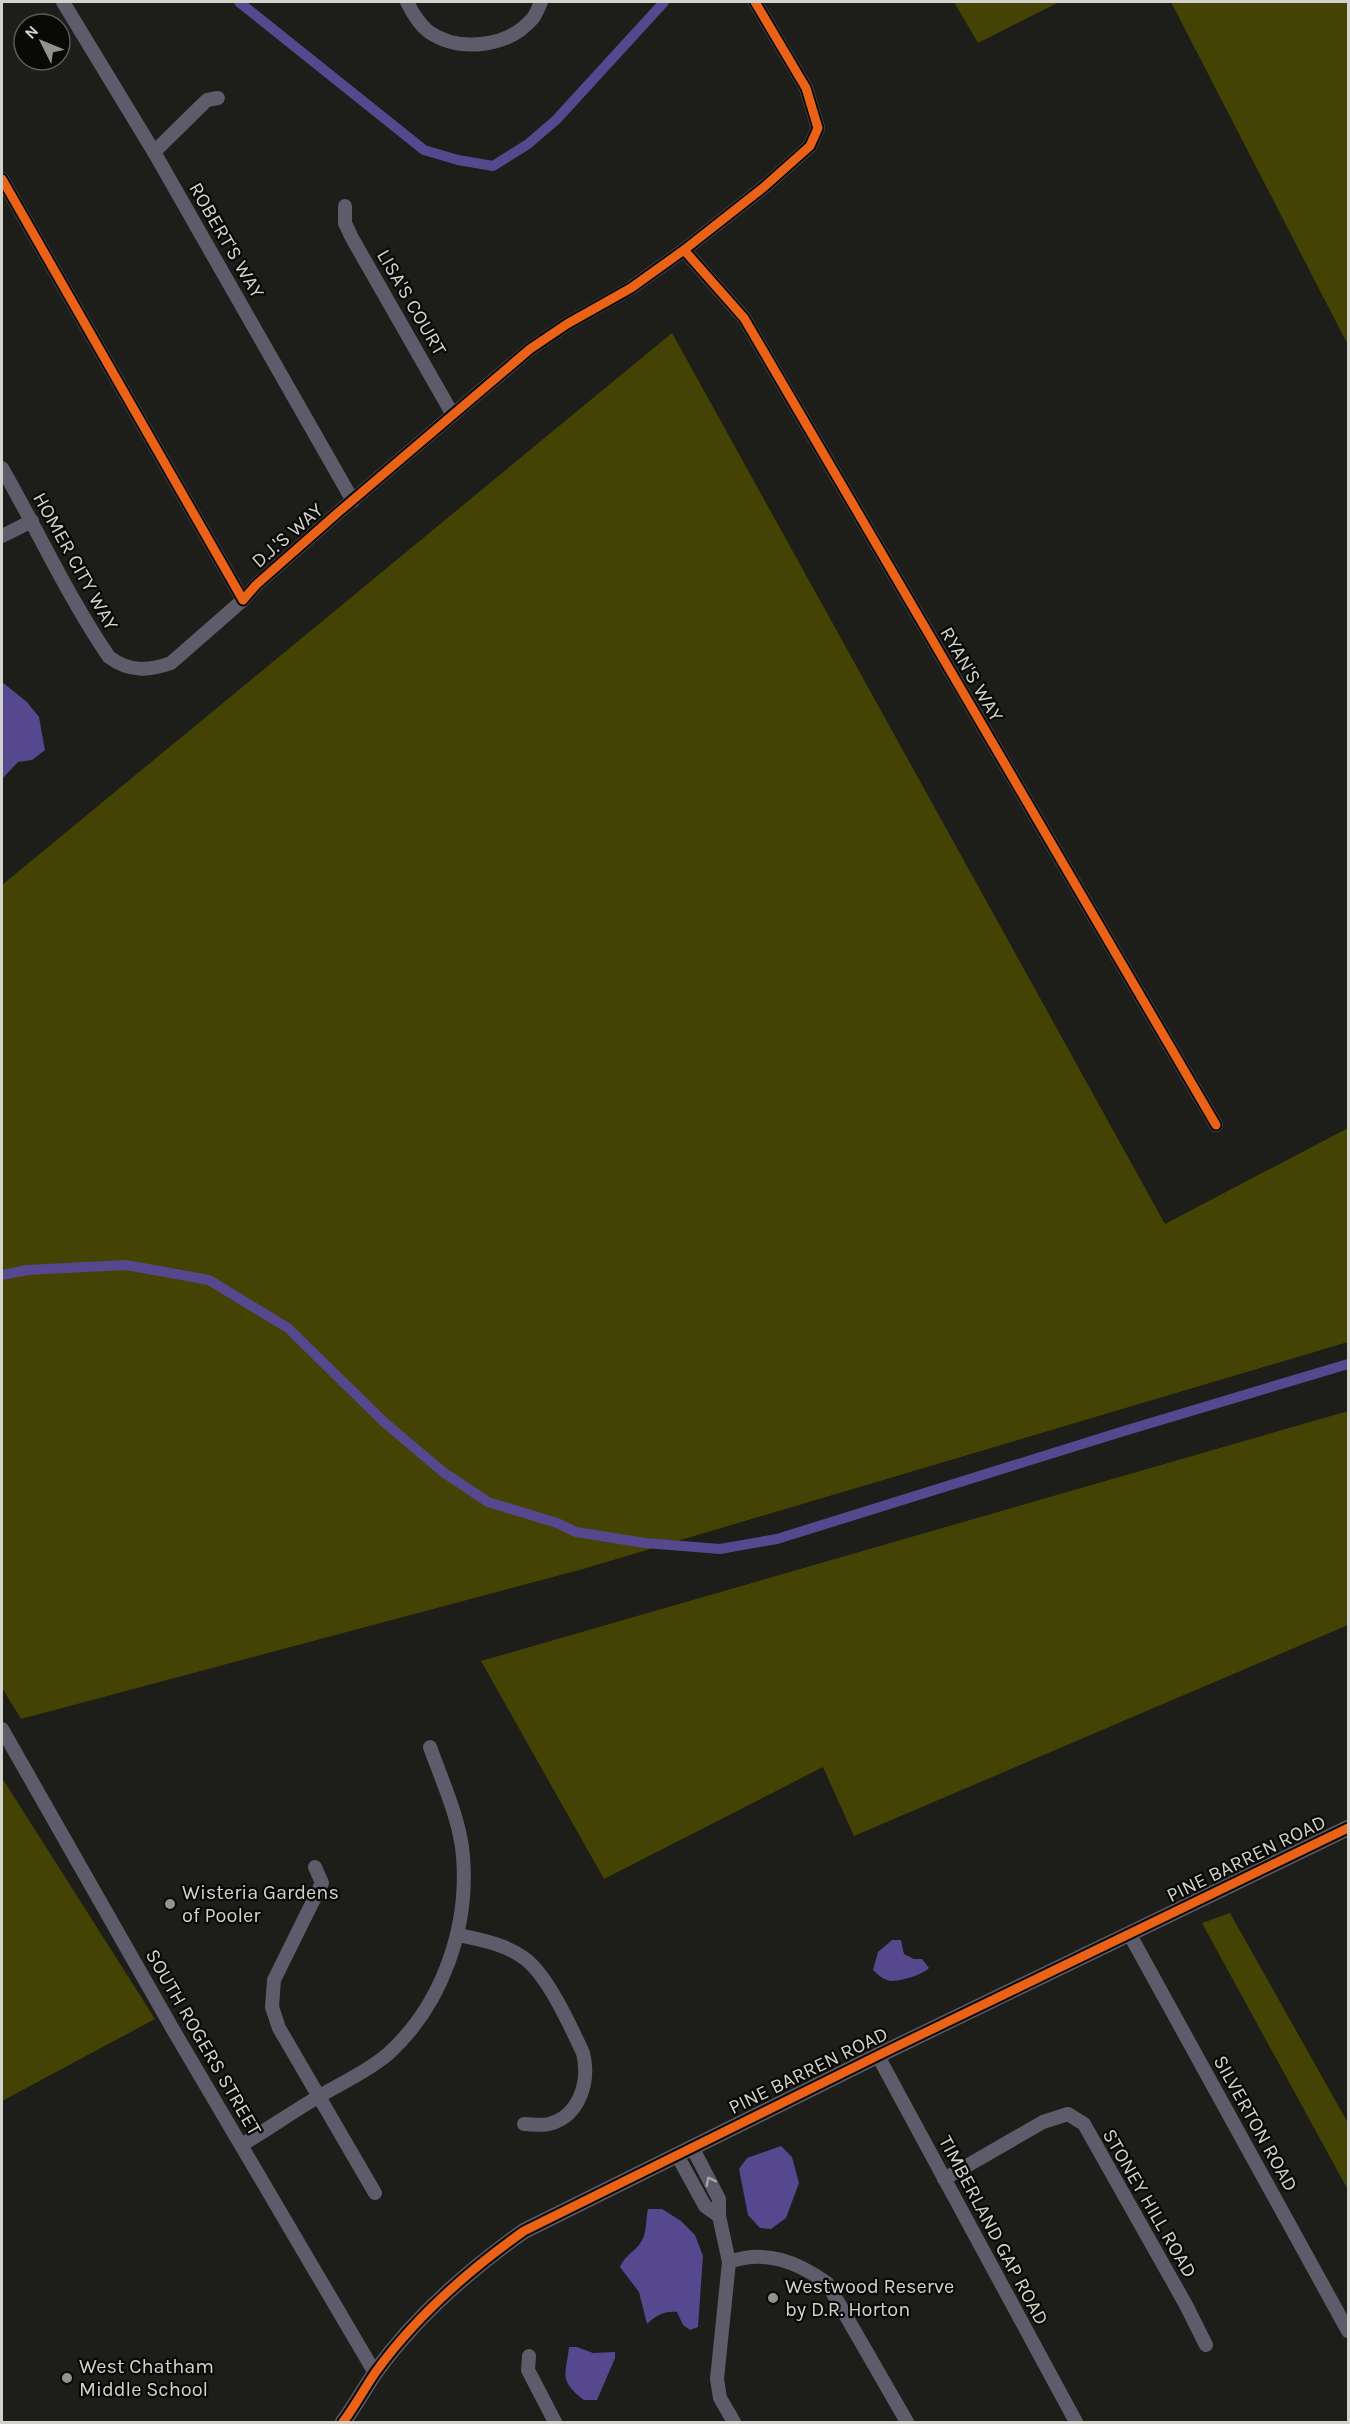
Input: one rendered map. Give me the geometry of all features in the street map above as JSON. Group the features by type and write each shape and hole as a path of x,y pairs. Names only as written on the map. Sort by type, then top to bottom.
{"main road":[{"name":"PINE BARREN ROAD","path":"343,2422 375,2373 427,2313 483,2260 524,2231 1348,1828"}],"street":[{"name":"ROBERT'S WAY","path":"63,2 154,152 353,501"},
{"path":"407,2 413,14 429,32 460,44 484,44 513,35 534,18 541,2"},
{"name":"D.J.'S WAY","path":"2,179 243,600 256,585 530,349 567,324 632,288 764,187 810,146 818,128 806,88 755,2"},
{"path":"154,152 207,100 218,98"},
{"name":"LISA'S COURT","path":"345,206 345,223 352,238 453,415"},
{"name":"RYAN'S WAY","path":"684,250 744,318 1216,1125"},
{"name":"HOMER CITY WAY","path":"2,468 32,521 61,580 98,640 109,657 125,667 149,669 171,663 243,600"},
{"path":"2,536 32,521"},
{"name":"SOUTH ROGERS STREET","path":"2,1729 375,2373"},
{"path":"241,2145 370,2067 404,2038 434,1994 449,1963 458,1935 464,1885 463,1854 453,1812 430,1747"},
{"path":"315,1867 322,1882 274,1980 272,2007 279,2028 375,2193"},
{"path":"458,1935 492,1942 510,1949 525,1958 539,1971 584,2053 587,2066 583,2092 569,2112 548,2125 524,2124"},
{"name":"SILVERTON ROAD","path":"1130,1935 1348,2331"},
{"name":"TIMBERLAND GAP ROAD","path":"878,2056 1076,2422"},
{"name":"STONEY HILL ROAD","path":"944,2179 1043,2122 1068,2114 1084,2124 1188,2308 1206,2345"},
{"path":"692,2147 719,2199 719,2217 729,2262 717,2379 720,2398 734,2422"},
{"path":"677,2155 705,2206 719,2217"},
{"path":"729,2262 745,2256 779,2258 807,2269 827,2283 907,2422"},
{"path":"529,2356 528,2370 555,2422"}],"shaded area":[{"path":"954,2 1059,2 978,43"},
{"path":"1171,2 1348,2 1348,345"},
{"path":"672,333 1165,1224 1348,1128 1348,1342 583,1569 21,1719 2,1688 2,885"},
{"path":"2,682 27,702 39,717 45,750 32,760 18,762 2,779"},
{"path":"1348,1411 1348,1625 854,1836 823,1767 604,1879 481,1661"},
{"path":"4,1781 155,2019 2,2101 2,1782"},
{"path":"1230,1913 1348,2123 1348,2190 1202,1923"},
{"path":"892,1940 901,1940 904,1954 914,1959 922,1959 929,1968 917,1975 895,1981 879,1975 873,1970 878,1952"},
{"path":"781,2146 792,2157 799,2183 786,2218 771,2229 760,2228 748,2215 739,2169 747,2158"},
{"path":"648,2209 662,2209 681,2221 695,2235 703,2256 698,2327 690,2330 683,2325 677,2312 661,2314 647,2324 639,2292 620,2267 642,2241"},
{"path":"569,2347 577,2347 593,2353 615,2352 615,2358 597,2400 584,2400 567,2382"}],"waterway":[{"path":"239,2 424,150 458,160 493,166 528,144 556,120 664,2"},
{"path":"2,1275 27,1270 126,1265 209,1280 288,1328 384,1422 443,1472 488,1502 557,1523 576,1532 645,1543 720,1549 777,1539 1348,1364"}],"cycle path":[{"path":"2,179 243,600 256,585 341,510 530,349 567,324 631,288 684,250 764,187 810,146 818,128 806,88 755,2"},
{"path":"684,250 744,318 1216,1125"},
{"path":"343,2422 375,2373 425,2314 463,2278 524,2231 883,2053 1348,1828"}],"place":[{"name":"Wisteria Gardens of Pooler","path":"170,1904"},
{"name":"Westwood Reserve by D.R. Horton","path":"773,2298"},
{"name":"West Chatham Middle School","path":"67,2378"}]}
